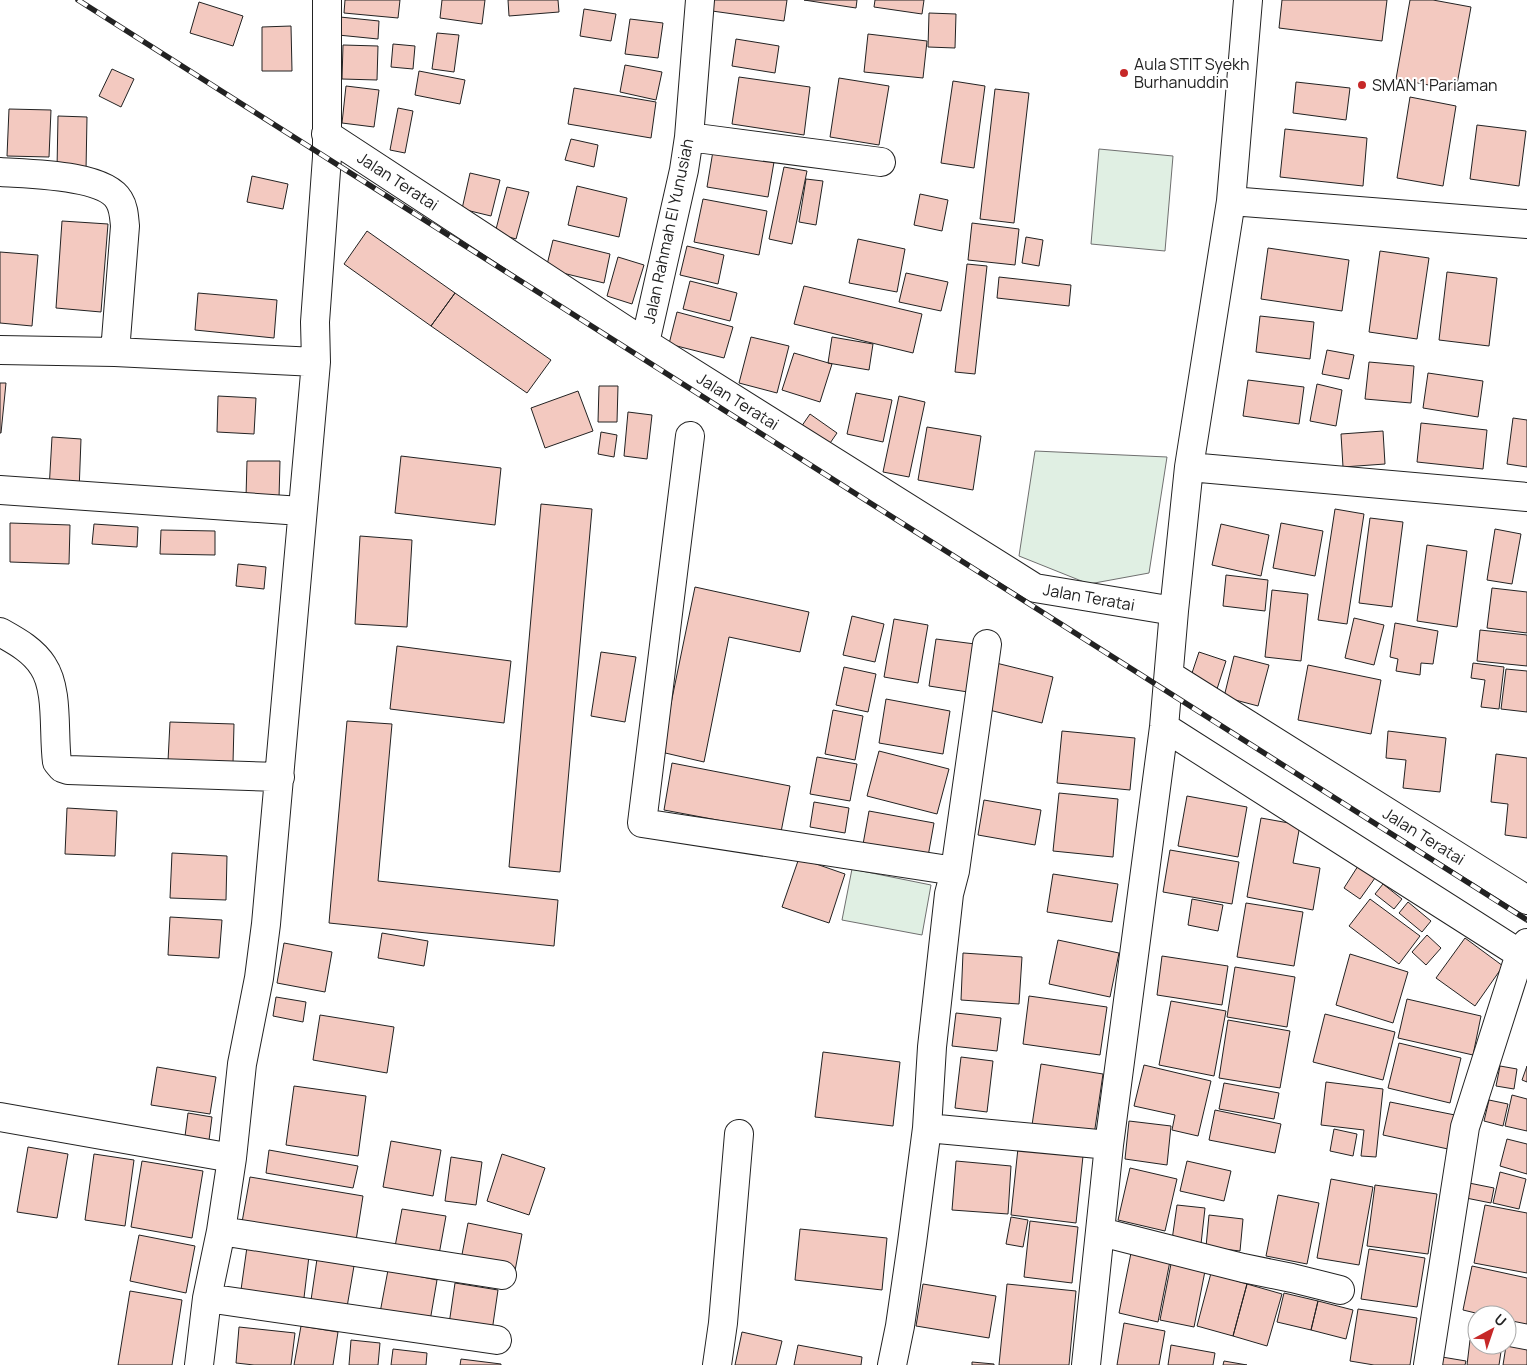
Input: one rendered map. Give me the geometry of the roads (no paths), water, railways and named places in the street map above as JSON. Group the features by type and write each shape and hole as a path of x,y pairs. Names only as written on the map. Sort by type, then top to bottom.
{"street":[{"path":"199,1365 207,1298 221,1231 232,1158 242,1064 259,978 280,777 301,511 316,362 316,322 327,157 327,0"},
{"name":"Jalan Rahmah El Yunusiah","path":"645,343 684,170 689,137 700,0"},
{"path":"1086,1365 1109,1145 1164,727 1174,611 1190,467 1231,201 1248,0"},
{"name":"Jalan Teratai","path":"326,134 645,343 1035,588 1174,611"},
{"path":"689,137 881,162"},
{"path":"0,172 78,179 98,184 118,198 123,209 125,226 115,352"},
{"path":"1231,201 1527,224"},
{"path":"0,350 115,352 316,362"},
{"path":"690,436 642,823 955,871"},
{"path":"1190,467 1527,497"},
{"path":"0,490 301,511"},
{"path":"0,632 30,652 42,665 50,679 57,762 62,768 68,770 280,777"},
{"path":"892,1365 912,1243 927,1128 932,1047 949,894 955,871 987,644"},
{"name":"Jalan Teratai","path":"1168,675 1527,900"},
{"path":"1164,727 1525,951 1464,1127 1428,1365"},
{"path":"0,1117 232,1158"},
{"path":"927,1128 1109,1145"},
{"path":"718,1365 739,1134"},
{"path":"221,1231 502,1275"},
{"path":"1101,1232 1340,1290"},
{"path":"207,1298 496,1340"}],"railway":[{"path":"78,0 1527,920"}],"place":[{"name":"Aula STIT Syekh Burhanuddin","path":"1124,73"},
{"name":"SMAN 1 Pariaman","path":"1362,85"}]}
